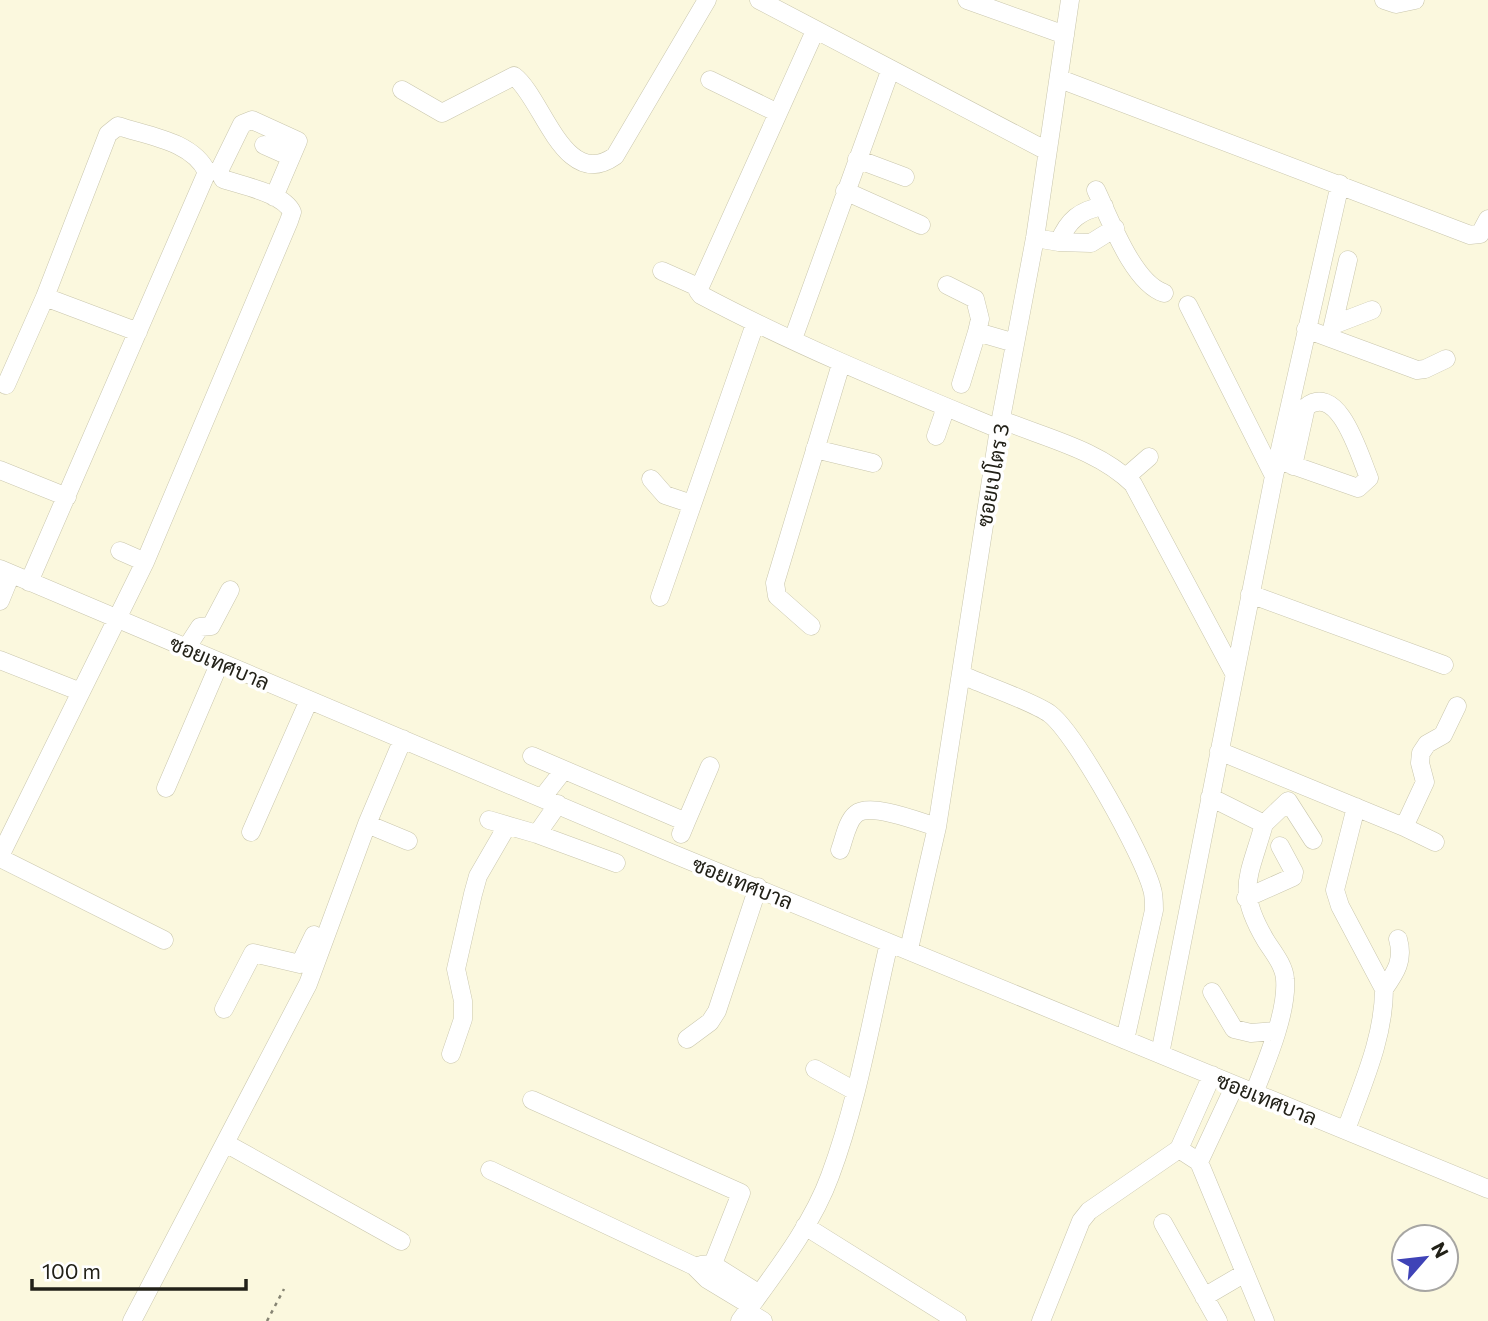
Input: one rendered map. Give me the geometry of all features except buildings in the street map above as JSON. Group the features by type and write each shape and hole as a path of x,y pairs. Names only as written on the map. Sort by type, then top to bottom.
{"street":[{"path":"402,90 442,113 514,76 564,149 577,160 603,163 615,156 707,0"},
{"path":"759,0 1047,151"},
{"path":"967,0 1065,35"},
{"name":"ซอยเปโตร 3","path":"909,949 937,827 1000,424 1035,238 1060,79 1069,0"},
{"path":"1384,0 1396,4 1416,0"},
{"path":"815,31 698,287 701,295 755,324 793,339 841,364 946,407 1095,457 1126,477 1133,484 1234,673"},
{"path":"793,339 890,71"},
{"path":"1060,79 1470,235 1480,234 1488,219"},
{"path":"710,80 776,112"},
{"path":"164,940 0,857 145,562 289,221 292,212 290,207 274,197 223,179 219,171 242,124 252,120 295,139 298,145 274,197"},
{"path":"6,385 45,297 111,128 118,126 189,149 201,159 207,172 29,582"},
{"path":"264,145 291,157"},
{"path":"857,159 905,177"},
{"path":"1160,1054 1250,594 1281,467 1306,329 1340,184"},
{"path":"845,191 921,225"},
{"path":"1059,242 1064,230 1079,213 1100,198 1140,275 1152,289 1164,293"},
{"path":"1035,238 1091,243 1115,228"},
{"path":"1332,331 1348,260"},
{"path":"662,271 698,287"},
{"path":"947,285 975,299 980,319 961,384"},
{"path":"45,297 138,332"},
{"path":"1188,305 1281,467 1358,488 1369,478 1340,411 1325,403 1314,402 1306,407 1281,467"},
{"path":"1332,331 1372,310"},
{"path":"660,597 755,324"},
{"path":"1306,329 1332,331 1417,369 1425,369 1446,359"},
{"path":"977,332 1015,343"},
{"path":"811,626 777,596 775,583 841,364"},
{"path":"936,436 946,407"},
{"path":"815,449 873,463"},
{"path":"1126,477 1149,457"},
{"path":"0,470 66,497"},
{"path":"651,479 665,495 692,504"},
{"path":"120,551 145,562"},
{"path":"0,601 5,572"},
{"name":"ซอยเทศบาล","path":"5,572 889,943 1488,1189"},
{"path":"187,647 200,627 211,626 230,590"},
{"path":"1250,594 1444,665"},
{"path":"0,660 81,692"},
{"path":"166,788 220,662"},
{"path":"962,676 1038,707 1059,722 1097,780 1144,869 1153,890 1154,910 1125,1040"},
{"path":"251,832 309,700"},
{"path":"1404,827 1425,782 1420,763 1421,753 1427,744 1443,735 1457,706"},
{"path":"132,1321 227,1144 308,984 399,736"},
{"path":"224,1009 253,953 297,965 302,962 399,736"},
{"path":"1219,751 1435,842"},
{"path":"532,756 683,828 710,766"},
{"path":"537,834 563,771"},
{"path":"1210,797 1264,824"},
{"path":"1254,1093 1276,1031 1285,977 1250,912 1246,898 1264,824 1288,801 1313,839"},
{"path":"1356,807 1335,890 1340,906 1384,989"},
{"path":"840,850 852,819 861,811 873,809 937,827"},
{"path":"489,820 537,834 616,863"},
{"path":"367,824 408,841"},
{"path":"451,1054 463,1019 463,1000 456,969 473,894 478,876 507,826"},
{"path":"1246,898 1293,877 1294,872 1280,846"},
{"path":"687,1039 710,1021 717,1011 758,887"},
{"path":"1346,1130 1379,1034 1384,989 1399,965 1401,951 1398,939"},
{"path":"749,1308 805,1226 830,1177 855,1091 889,943"},
{"path":"1212,992 1234,1029 1251,1033 1276,1031"},
{"path":"815,1069 855,1091"},
{"path":"1041,1321 1081,1221 1089,1211 1179,1149 1212,1075"},
{"path":"1199,1162 1236,1085"},
{"path":"532,1100 741,1193 709,1272"},
{"path":"227,1144 401,1241"},
{"path":"1179,1149 1199,1162 1265,1321"},
{"path":"490,1170 709,1272 764,1321"},
{"path":"1163,1223 1218,1321"},
{"path":"805,1226 957,1321"},
{"path":"1204,1297 1245,1273"}],"path":[{"path":"267,1321 284,1289"}]}
